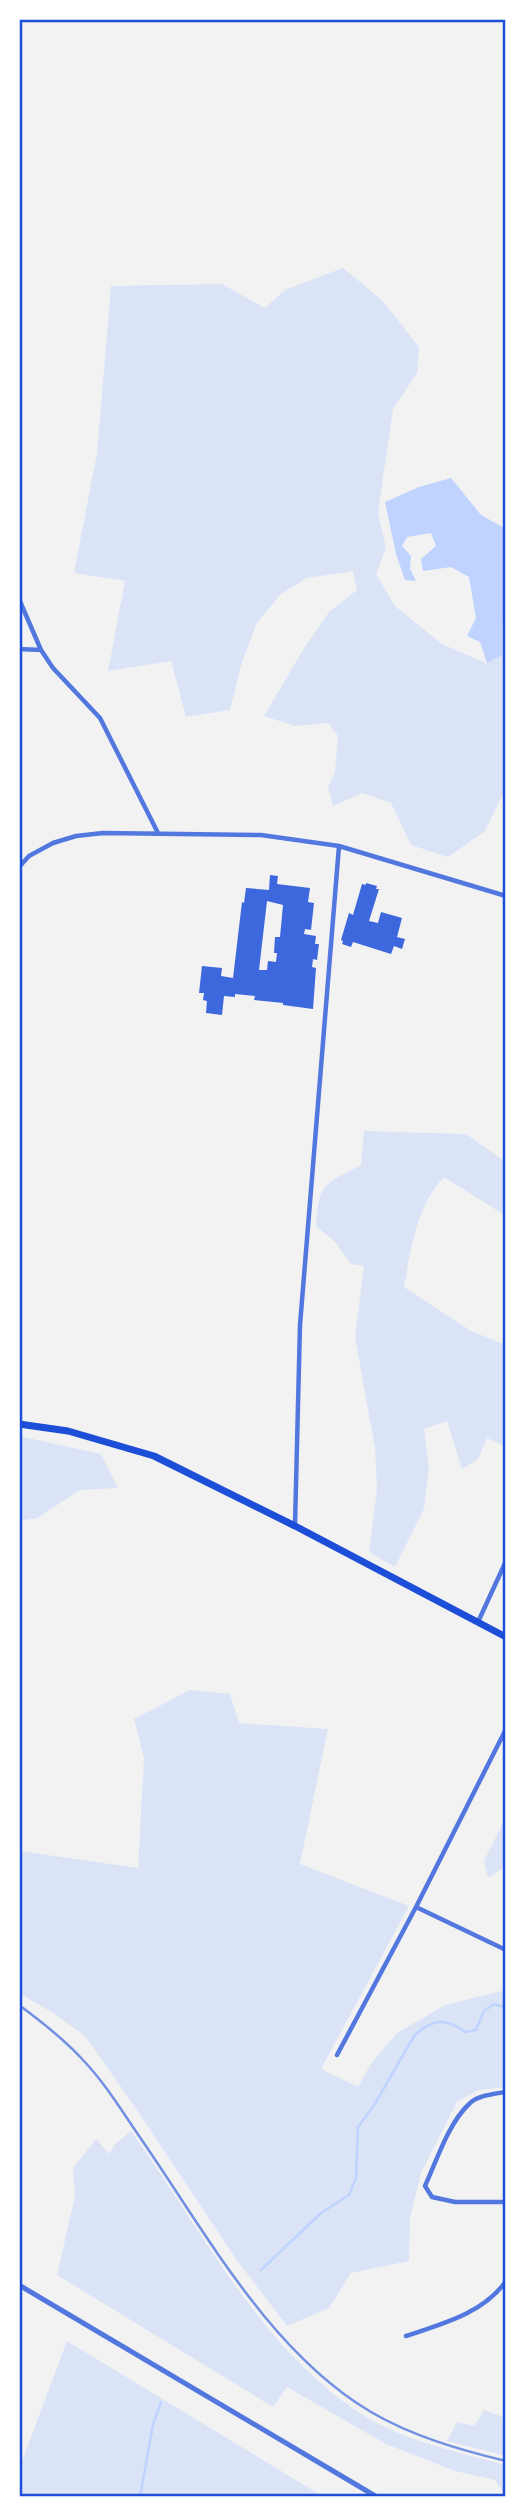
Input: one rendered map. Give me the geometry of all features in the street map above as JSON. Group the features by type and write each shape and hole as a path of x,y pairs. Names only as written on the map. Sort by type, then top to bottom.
{"main road":[{"path":"19,1424 68,1431 154,1457 295,1526 506,1637"}],"street":[{"path":"19,599 41,650 53,668 100,718 158,833"},
{"path":"19,649 41,650"},
{"path":"19,867 29,856 53,843 103,832 261,835 339,846 506,896"},
{"path":"295,1526 300,1325 339,846"},
{"path":"477,1622 506,1561"},
{"path":"337,2055 506,1729"},
{"path":"416,1907 506,1950"},
{"path":"506,2092 470,2102 452,2129 425,2186 432,2197 455,2202 506,2202"},
{"path":"406,2336 462,2316 492,2300 506,2281"},
{"path":"19,2285 377,2497"}],"shaded area":[{"path":"343,268 383,301 419,347 417,373 393,409 378,512 386,548 376,574 395,606 442,644 486,663 502,655 502,622 506,619 506,796 502,796 485,831 448,857 411,845 391,803 362,793 333,806 328,787 335,772 338,736 328,723 295,726 264,716 304,648 329,612 357,590 353,571 307,578 281,594 257,623 242,662 230,710 186,717 171,661 108,671 125,581 74,573 97,453 111,286 222,284 265,308 285,290"},
{"path":"364,1131 466,1134 506,1162 506,1216 444,1177 435,1188 416,1229 404,1287 471,1331 506,1345 506,1447 487,1438 478,1459 462,1469 447,1421 424,1429 429,1468 424,1509 395,1567 369,1552 377,1489 375,1448 355,1337 364,1266 351,1264 335,1242 316,1226 319,1201 326,1186 361,1165"},
{"path":"19,1436 101,1454 118,1488 80,1490 37,1518 19,1521"},
{"path":"190,1690 230,1694 239,1723 328,1729 300,1864 409,1906 321,2069 358,2087 372,2062 397,2033 445,2005 506,1990 506,2087 478,2090 457,2102 421,2173 410,2218 409,2261 351,2273 329,2308 287,2326 236,2259 85,2036 19,1993 19,1851 138,1868 144,1758 134,1719"},
{"path":"506,1821 506,1866 488,1878 484,1861"},
{"path":"131,2131 234,2283 291,2355 324,2386 361,2414 395,2432 431,2445 506,2465 506,2496 495,2480 455,2471 386,2444 287,2387 273,2407 57,2275 75,2196 73,2168 96,2139 109,2154 115,2144"},
{"path":"67,2341 324,2497 19,2497 19,2469"},
{"path":"484,2410 506,2418 506,2456 447,2441 457,2422 474,2426"}],"water":[{"path":"451,478 481,515 506,529 506,619 502,622 502,655 487,663 480,642 467,636 476,618 469,577 451,567 423,571 421,559 436,546 431,533 407,537 402,546 411,556 410,569 416,581 405,580 396,554 385,502 419,487"}],"building":[{"path":"270,875 278,876 277,884 310,888 308,902 314,903 311,930 305,929 304,934 316,936 315,944 319,944 317,960 313,959 312,967 316,968 313,1009 254,1000 255,996 235,994 235,997 224,996 222,1015 206,1013 207,1001 203,1000 204,993 199,993 202,966 222,968 221,976 233,978 246,888 269,890","holes":["267,901 283,905 280,937 275,937 276,962 268,961 267,970 259,970"]},
{"path":"362,884 379,889 369,921 378,923 381,912 402,918 397,937 405,939 402,949 394,946 391,954 353,942 351,947 342,944 349,913 353,915"}],"waterway":[{"path":"261,2270 321,2213 349,2195 356,2178 358,2127 373,2107 414,2036 427,2026 439,2022 452,2024 465,2032 476,2030 484,2011 494,2004 504,2007 506,2011"},
{"path":"140,2497 153,2425 161,2402"}],"railway":[{"path":"19,2005 68,2045 98,2077 241,2286 300,2356 334,2386 387,2421 437,2441 506,2461"}]}
